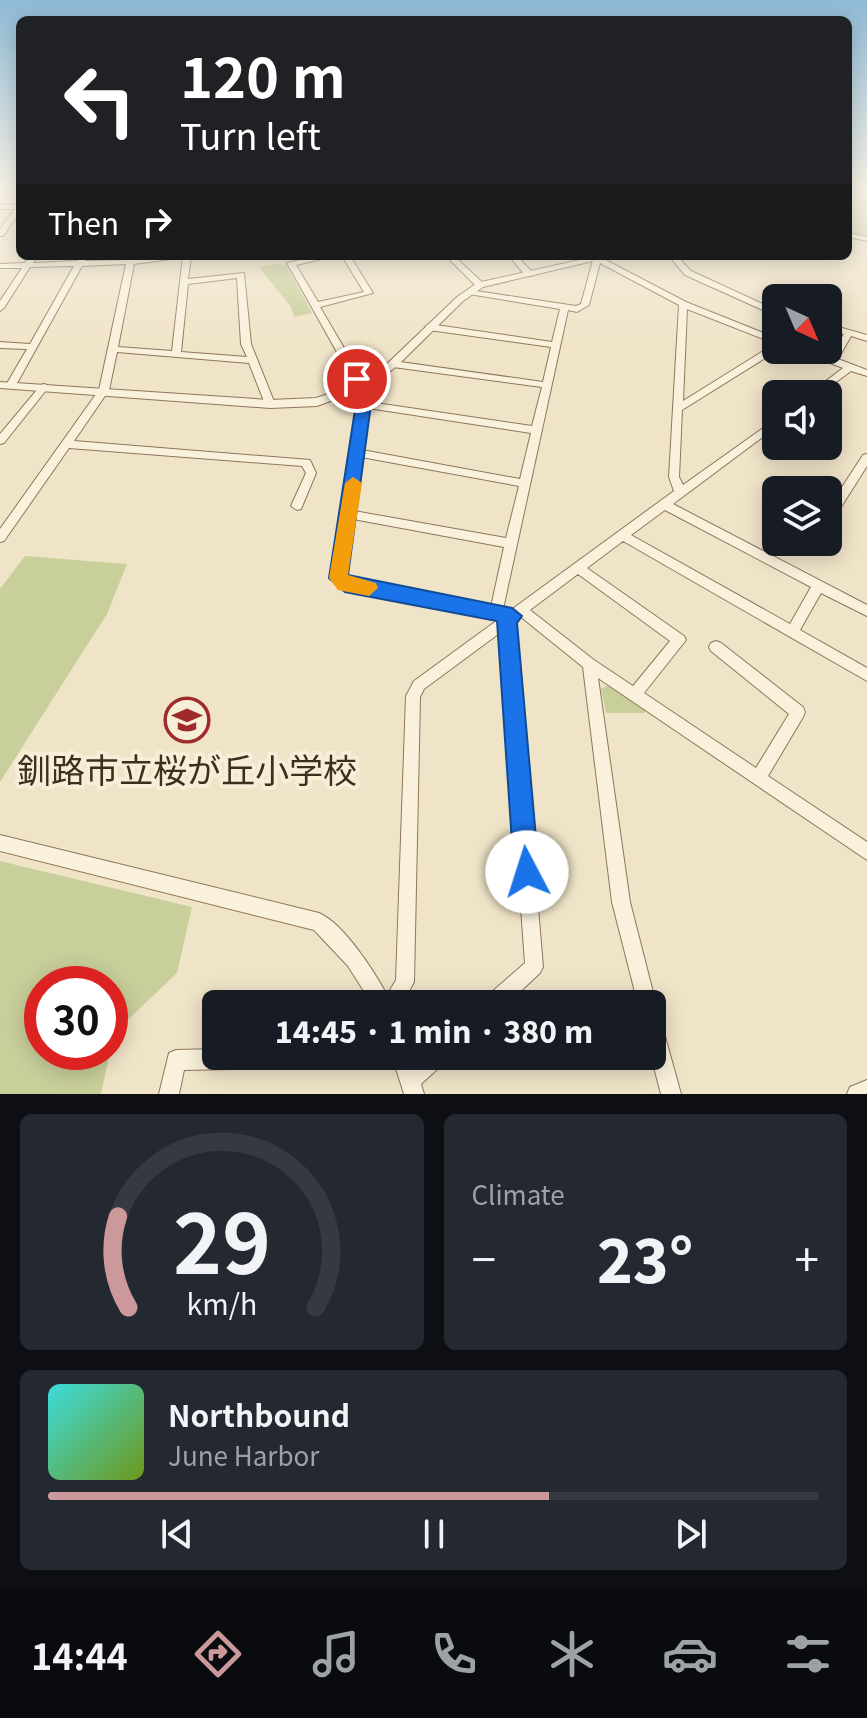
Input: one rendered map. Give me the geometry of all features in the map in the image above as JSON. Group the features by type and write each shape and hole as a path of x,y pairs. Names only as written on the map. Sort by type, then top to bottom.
{"street":[{"path":"0,308 30,260"},
{"path":"0,266 82,260"},
{"path":"6,385 32,347 82,260"},
{"path":"0,538 104,390 131,260"},
{"path":"176,353 187,260"},
{"path":"304,260 291,263 317,305 365,397 338,578 345,584 508,614 589,664 867,852"},
{"path":"317,305 369,293 348,260"},
{"path":"454,260 480,285"},
{"path":"517,260 529,274"},
{"path":"6,385 270,404 317,402 362,387 393,364 429,327 480,285 587,260"},
{"path":"469,292 564,309 585,305 599,260"},
{"path":"604,260 683,304 762,338"},
{"path":"677,260 688,273 762,307"},
{"path":"184,282 241,275 246,344 270,404"},
{"path":"680,491 674,477 683,304"},
{"path":"509,990 534,967 508,614 508,543 564,309"},
{"path":"429,327 553,345"},
{"path":"842,331 867,338"},
{"path":"842,345 849,333"},
{"path":"0,345 32,347"},
{"path":"113,349 251,360"},
{"path":"679,408 762,353"},
{"path":"393,364 545,385"},
{"path":"841,364 867,373"},
{"path":"833,380 850,367"},
{"path":"0,441 44,387"},
{"path":"364,404 534,430"},
{"path":"400,990 405,982 413,696 419,685 508,614 580,569 762,432"},
{"path":"67,444 306,463 311,473 297,506"},
{"path":"359,453 522,483"},
{"path":"842,496 867,458"},
{"path":"664,504 867,611"},
{"path":"0,514 16,516"},
{"path":"347,514 508,543"},
{"path":"622,535 867,675"},
{"path":"580,569 679,640 634,695"},
{"path":"792,633 819,585"},
{"path":"716,647 798,712 758,779"},
{"path":"589,664 621,902 643,990"},
{"path":"0,843 319,922 359,965 374,990"},
{"path":"169,1094 176,1060 202,1059"},
{"path":"412,1087 426,1070"},
{"path":"665,1070 671,1094"},
{"path":"857,1094 867,1090"}],"green space":[{"path":"286,265 312,313 294,317 291,307 259,267"},
{"path":"25,556 127,564 107,614 0,782 0,589"},
{"path":"610,684 645,707 645,713 606,713 601,689"},
{"path":"0,861 192,907 177,973 128,1020 128,966 24,966 24,1070 106,1070 101,1094 0,1094"}],"slow traffic":[{"path":"353,483 338,578 345,584 369,588"}],"place":[{"name":"釧路市立桜が丘小学校","path":"187,720"}],"route":[{"path":"357,379 365,385 358,389 365,397 338,578 345,584 512,616 507,620 527,872"}]}
